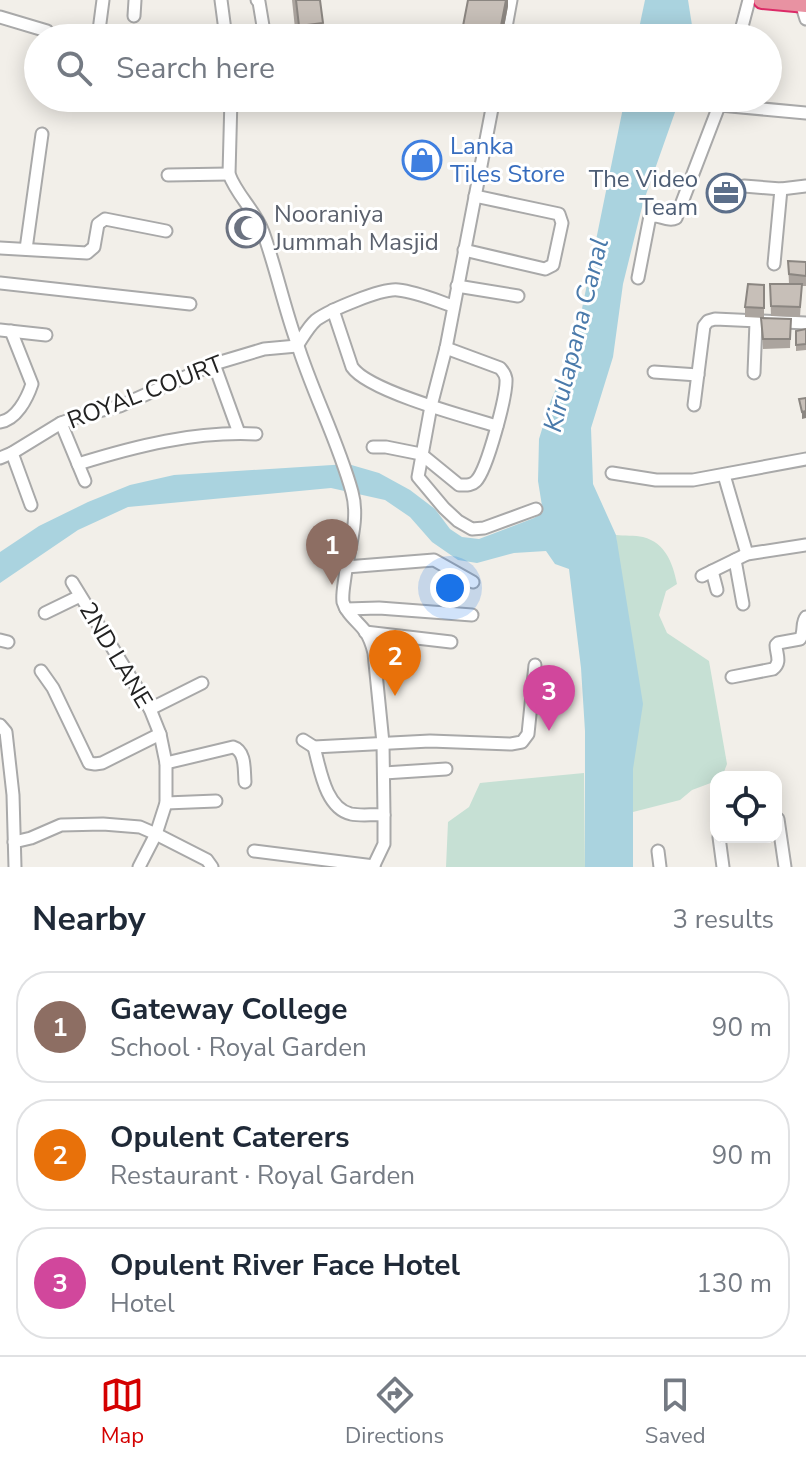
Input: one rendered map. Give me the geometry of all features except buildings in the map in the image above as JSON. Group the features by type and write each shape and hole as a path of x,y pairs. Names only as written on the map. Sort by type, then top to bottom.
{"highway":[{"path":"762,0 804,9"}],"street":[{"path":"100,24 103,0"},
{"path":"134,16 135,0"},
{"path":"221,0 224,24"},
{"path":"257,0 263,24"},
{"path":"507,24 511,0"},
{"path":"743,24 749,0"},
{"path":"0,17 24,24"},
{"path":"782,110 806,113"},
{"path":"231,112 229,174 240,198 253,212 262,231 297,346 341,456 353,495 353,530 343,591 344,603 365,632 374,653 384,773 384,844 374,866 254,851"},
{"path":"491,112 418,477 458,521 472,529 484,528 536,509"},
{"path":"638,278 647,222 650,216 655,215 672,220 676,218 717,112"},
{"path":"26,249 42,134"},
{"path":"168,175 229,174"},
{"path":"744,186 781,189 806,186"},
{"path":"774,264 781,189"},
{"path":"464,250 545,269 553,265 562,223 559,214 475,196"},
{"path":"0,248 87,253 94,247 98,224 105,219 166,231"},
{"path":"0,283 190,304"},
{"path":"457,286 518,296"},
{"path":"297,346 314,321 333,310 381,292 394,289 414,292 453,306"},
{"path":"333,310 357,375 431,406 497,426"},
{"path":"694,405 704,326 708,321 806,323"},
{"path":"754,373 756,322"},
{"path":"6,330 46,335"},
{"path":"0,422 9,421 14,416 32,384 6,330"},
{"name":"ROYAL COURT","path":"0,458 61,423 120,406 214,364 264,349 297,346"},
{"path":"373,447 421,454 459,485 470,485 478,480 497,426 505,375 500,368 446,348"},
{"path":"214,364 239,433"},
{"path":"654,372 698,375"},
{"path":"61,423 85,481"},
{"path":"78,464 162,440 256,434"},
{"path":"12,453 31,505"},
{"path":"612,473 656,480 693,480 806,459"},
{"path":"724,475 747,554"},
{"path":"717,590 707,574 747,554 806,545"},
{"path":"346,567 434,560 473,582"},
{"path":"735,560 743,604"},
{"name":"2ND LANE","path":"72,582 150,709 160,734 166,763 166,803 156,834 139,867"},
{"path":"45,613 80,596"},
{"path":"346,609 379,608 472,615"},
{"path":"732,677 777,666 776,645 800,639 806,617"},
{"path":"365,632 451,642"},
{"path":"303,740 314,747 430,741 522,742 528,734 535,665"},
{"path":"41,671 53,688 89,763 102,763 160,734"},
{"path":"150,709 202,683"},
{"path":"0,725 6,732 13,795 15,867"},
{"path":"314,747 335,804 349,814 384,815"},
{"path":"166,763 238,748 245,782"},
{"path":"384,773 446,769"},
{"path":"0,798 13,795"},
{"path":"166,803 216,801"},
{"path":"14,842 61,825 140,827 207,860 212,867"},
{"path":"720,843 723,867"},
{"path":"782,843 785,867"},
{"path":"658,851 660,867"}],"green space":[{"path":"616,535 640,536 651,540 663,549 671,562 677,584 666,591 659,615 667,633 709,661 727,764 724,771 710,771 710,783 692,790 680,800 633,812 633,769"},
{"path":"584,773 585,867 446,867 448,822 469,807 480,783"}],"water":[{"path":"645,0 688,0 692,24 640,24"},
{"path":"622,112 675,112 643,203 623,284 613,357 591,428 593,484 616,535 643,704 633,769 633,867 585,867 585,731 569,569 555,564 546,551 514,553 477,563 458,560 432,542 410,517 385,500 331,488 128,507 78,530 0,583 0,552 39,526 130,485 174,475 348,464 379,473 410,490 435,509 450,529 462,537 479,539 534,518 543,512 538,481 539,439 575,343"}],"place":[{"name":"Lanka Tiles Store","path":"422,160"},
{"name":"The Video Team","path":"726,193"},
{"name":"Nooraniya Jummah Masjid","path":"246,228"},
{"name":"Gateway College","path":"332,585"},
{"name":"Opulent Caterers","path":"395,696"},
{"name":"Opulent River Face Hotel","path":"549,731"}],"water label":[{"name":"Kirulapana Canal","path":"576,335"}]}
